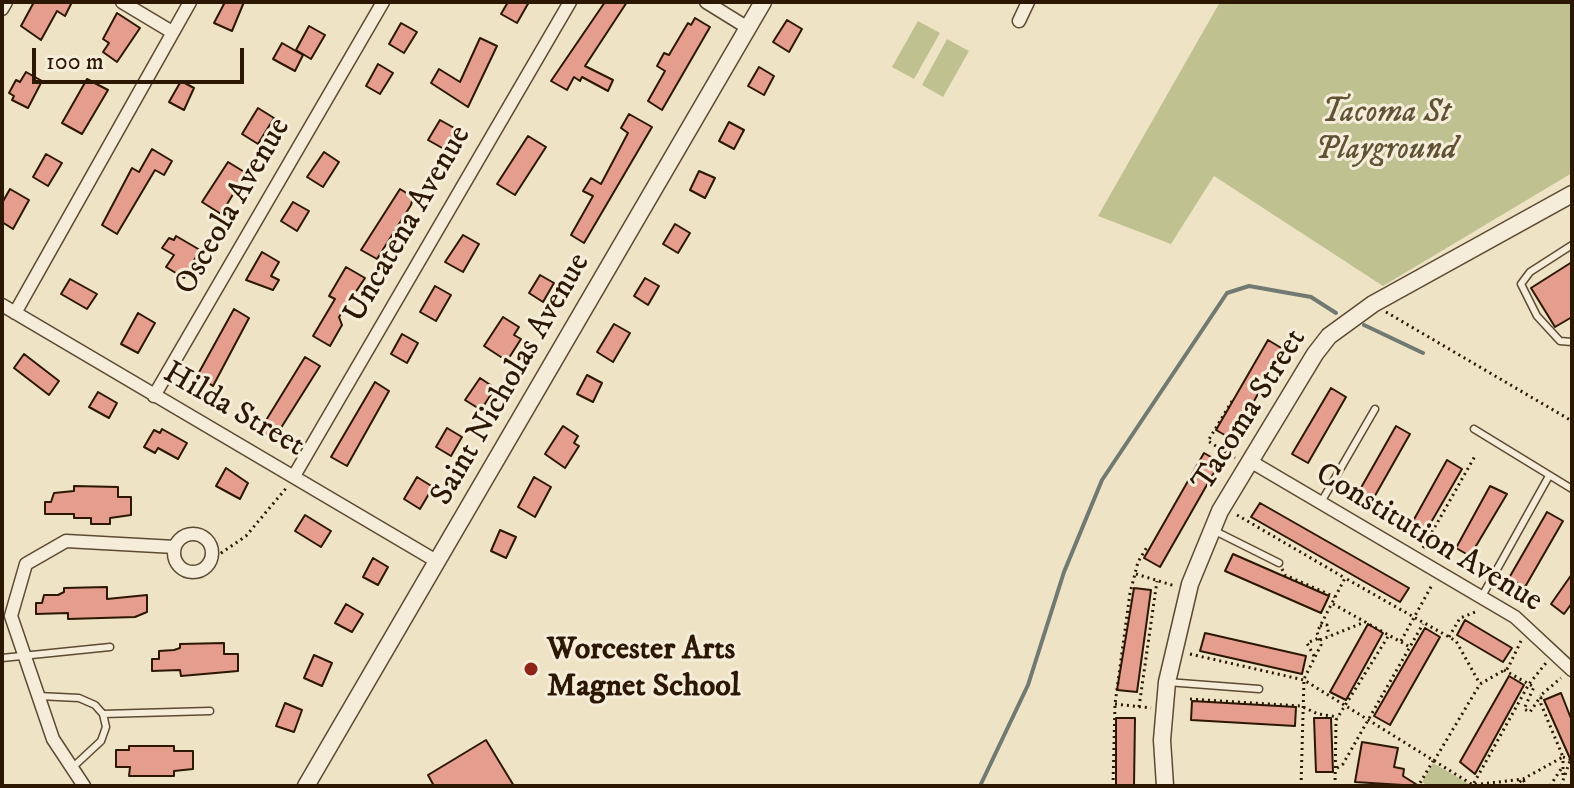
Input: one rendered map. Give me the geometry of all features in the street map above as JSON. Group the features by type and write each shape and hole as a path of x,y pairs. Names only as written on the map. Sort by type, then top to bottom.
{"street":[{"path":"2,9 6,2"},
{"path":"122,2 172,32"},
{"path":"15,313 190,2"},
{"name":"Osceola Avenue","path":"154,396 383,2"},
{"name":"Uncatena Avenue","path":"294,476 570,2"},
{"path":"706,2 748,28"},
{"name":"Saint Nicholas Avenue","path":"306,786 763,2"},
{"path":"1019,21 1028,2"},
{"name":"Tacoma Street","path":"1165,786 1162,740 1167,682 1190,584 1244,460 1322,345 1373,304 1572,194"},
{"name":"Hilda Street","path":"2,305 438,562"},
{"name":"Constitution Avenue","path":"1244,460 1479,604 1515,617 1568,673"},
{"path":"84,786 53,739 11,616 26,564 66,541 175,547 189,534 202,536 210,545 211,560 203,569 191,572 178,564 175,547"}],"lane":[{"path":"1572,245 1530,272 1521,284 1537,316 1560,341 1572,342"},
{"path":"1320,504 1375,409"},
{"path":"1474,429 1572,489"},
{"path":"1479,604 1549,476"},
{"path":"1212,530 1279,563"},
{"path":"2,658 110,647"},
{"path":"1167,682 1259,689"},
{"path":"38,696 79,698 95,705 103,714 106,727 101,741 71,768"},
{"path":"103,714 210,711"}],"path":[{"path":"1373,304 1473,366 1572,421"},
{"path":"1232,401 1208,441 1244,460"},
{"path":"1423,548 1475,456"},
{"path":"211,560 246,536 294,476"},
{"path":"1237,515 1456,641 1480,684"},
{"path":"1113,786 1115,704 1135,573 1147,547"},
{"path":"1279,563 1285,575 1335,597"},
{"path":"1135,573 1175,586"},
{"path":"1301,786 1304,680 1321,645 1317,632 1345,578"},
{"path":"1139,707 1157,581"},
{"path":"1400,642 1432,585"},
{"path":"1332,603 1410,647"},
{"path":"1449,637 1460,618 1479,604"},
{"path":"1314,656 1307,643 1365,622"},
{"path":"1337,768 1369,720 1424,623"},
{"path":"1320,626 1327,625 1329,636"},
{"path":"1335,786 1338,717 1389,635"},
{"path":"1425,786 1420,783 1480,684 1504,670 1522,637"},
{"path":"1194,655 1304,680 1472,786 1523,779"},
{"path":"1472,786 1529,684 1548,660"},
{"path":"1504,670 1534,687 1524,709 1530,712 1541,695 1568,673"},
{"path":"1541,695 1541,704 1563,757 1561,786"},
{"path":"1190,699 1301,706 1318,714 1338,717"},
{"path":"1115,704 1151,708"},
{"path":"1515,786 1563,757 1571,760 1563,775"},
{"path":"1550,786 1563,766"},
{"path":"1523,779 1526,786"}],"green space":[{"name":"Tacoma St Playground","path":"1220,2 1572,2 1572,173 1383,286 1214,176 1171,244 1098,216"},
{"path":"918,21 940,33 914,79 892,67"},
{"path":"947,39 969,51 943,97 922,85"},
{"path":"1433,763 1471,785 1429,786 1422,782"}],"building":[{"path":"34,2 72,2 65,16 57,11 41,40 21,26"},
{"path":"225,2 244,2 232,31 214,23"},
{"path":"508,2 529,2 517,23 501,14"},
{"path":"605,2 627,2 585,66 613,80 608,91 582,77 580,81 574,77 567,90 551,81"},
{"path":"117,13 140,28 117,62 103,52 109,43 103,39"},
{"path":"695,18 710,27 662,110 648,101 665,71 657,66 664,53 669,55 688,23 691,25"},
{"path":"787,20 802,29 789,52 773,42"},
{"path":"401,23 417,32 404,53 389,44"},
{"path":"309,26 325,35 311,59 296,50"},
{"path":"480,38 497,46 468,107 431,83 439,69 460,82"},
{"path":"282,43 303,55 295,71 273,59"},
{"path":"378,64 393,73 380,94 366,86"},
{"path":"759,67 774,76 764,95 748,86"},
{"path":"26,72 42,81 28,108 12,100 14,96 9,93 16,80 20,82"},
{"path":"87,79 108,90 82,134 62,123"},
{"path":"181,81 194,88 184,110 169,102"},
{"path":"258,108 274,118 258,144 242,134"},
{"path":"629,114 652,127 584,243 571,235 593,196 583,191 591,178 601,184 628,133 621,128"},
{"path":"440,120 456,129 444,149 428,140"},
{"path":"729,122 744,130 734,149 719,141"},
{"path":"528,136 546,147 515,195 497,184"},
{"path":"152,149 172,161 164,175 155,170 117,234 102,225 132,168 139,172"},
{"path":"324,152 339,162 323,187 307,177"},
{"path":"46,154 62,163 48,186 33,177"},
{"path":"228,162 246,173 221,214 202,202"},
{"path":"699,171 715,178 705,198 690,190"},
{"path":"10,189 29,200 13,229 2,222 2,203"},
{"path":"400,189 413,197 411,205 377,259 361,250"},
{"path":"293,202 309,211 297,231 281,221"},
{"path":"675,224 690,233 678,253 663,244"},
{"path":"463,235 479,244 463,272 445,262"},
{"path":"176,236 200,250 184,278 166,267 174,255 162,248 169,238 174,240"},
{"path":"262,252 279,262 271,276 279,280 273,290 246,280"},
{"path":"1572,262 1572,317 1555,327 1531,288"},
{"path":"346,267 365,278 339,317 342,325 330,346 313,336 335,299 329,296"},
{"path":"540,275 554,283 543,302 529,293"},
{"path":"645,278 659,286 648,305 634,296"},
{"path":"70,279 97,294 87,309 61,294"},
{"path":"435,286 451,295 436,321 420,312"},
{"path":"234,309 249,318 213,386 197,376"},
{"path":"138,313 155,323 138,353 121,344"},
{"path":"503,317 519,327 514,335 521,339 507,361 484,346"},
{"path":"614,324 630,333 613,362 597,352"},
{"path":"402,334 418,343 407,363 391,354"},
{"path":"1268,340 1283,349 1239,428 1236,427 1230,438 1216,430"},
{"path":"24,354 59,381 49,395 14,368"},
{"path":"305,357 320,366 274,439 260,430"},
{"path":"587,375 602,383 593,402 577,394"},
{"path":"480,378 495,388 481,410 465,400"},
{"path":"375,382 389,391 347,466 331,457"},
{"path":"1331,388 1346,397 1308,463 1292,454"},
{"path":"98,392 117,403 109,418 89,407"},
{"path":"563,426 578,436 574,443 579,446 565,468 545,454"},
{"path":"1396,426 1410,434 1372,501 1358,493"},
{"path":"447,428 462,437 451,456 436,447"},
{"path":"162,429 187,443 178,459 158,448 155,453 144,447 154,430 160,433"},
{"path":"1204,453 1220,462 1160,567 1144,558"},
{"path":"1447,460 1462,469 1426,531 1412,523"},
{"path":"226,468 248,483 240,499 216,486"},
{"path":"417,477 433,487 420,509 404,499"},
{"path":"534,477 551,487 535,517 518,507"},
{"path":"74,486 118,487 118,497 131,497 131,515 110,518 110,524 91,524 91,518 74,518 74,514 45,514 45,502 51,502 54,493 74,491"},
{"path":"1490,486 1507,494 1470,556 1456,548"},
{"path":"1260,503 1409,588 1400,602 1251,517"},
{"path":"1547,512 1563,521 1525,587 1509,578"},
{"path":"305,515 331,531 321,547 295,531"},
{"path":"500,530 516,537 506,558 491,551"},
{"path":"1233,554 1329,596 1321,613 1225,571"},
{"path":"373,558 388,567 378,585 363,577"},
{"path":"1572,574 1572,603 1564,614 1551,604"},
{"path":"107,587 107,599 147,595 147,612 135,617 68,619 68,613 36,614 36,603 42,603 44,595 58,595 64,592 64,588"},
{"path":"1134,588 1151,590 1137,692 1117,690"},
{"path":"346,604 363,614 352,632 335,623"},
{"path":"1465,620 1512,648 1503,662 1457,635"},
{"path":"1368,624 1383,633 1346,700 1330,692"},
{"path":"1425,628 1440,637 1390,725 1374,716"},
{"path":"1205,633 1306,656 1302,674 1200,651"},
{"path":"224,643 224,654 238,654 238,671 181,676 180,670 152,671 152,659 159,659 159,651 180,648 180,644"},
{"path":"314,655 332,663 322,686 304,678"},
{"path":"1509,676 1524,685 1475,774 1460,762"},
{"path":"1561,693 1572,721 1572,763 1544,700"},
{"path":"1192,701 1296,707 1295,726 1191,720"},
{"path":"285,703 302,710 294,732 276,726"},
{"path":"1116,718 1135,718 1134,786 1116,786"},
{"path":"1314,718 1331,718 1333,772 1316,772"},
{"path":"486,740 514,786 434,786 428,775"},
{"path":"1362,742 1398,748 1394,767 1404,769 1403,776 1419,786 1355,782"},
{"path":"129,746 174,746 174,751 193,751 193,769 174,771 174,776 129,776 130,767 116,767 116,750 129,750"}],"waterway":[{"path":"980,786 1028,685 1064,572 1102,480 1227,293 1249,286 1311,297 1336,313"},
{"path":"1364,325 1423,353"}],"place":[{"name":"Worcester Arts Magnet School","path":"531,669"}]}
